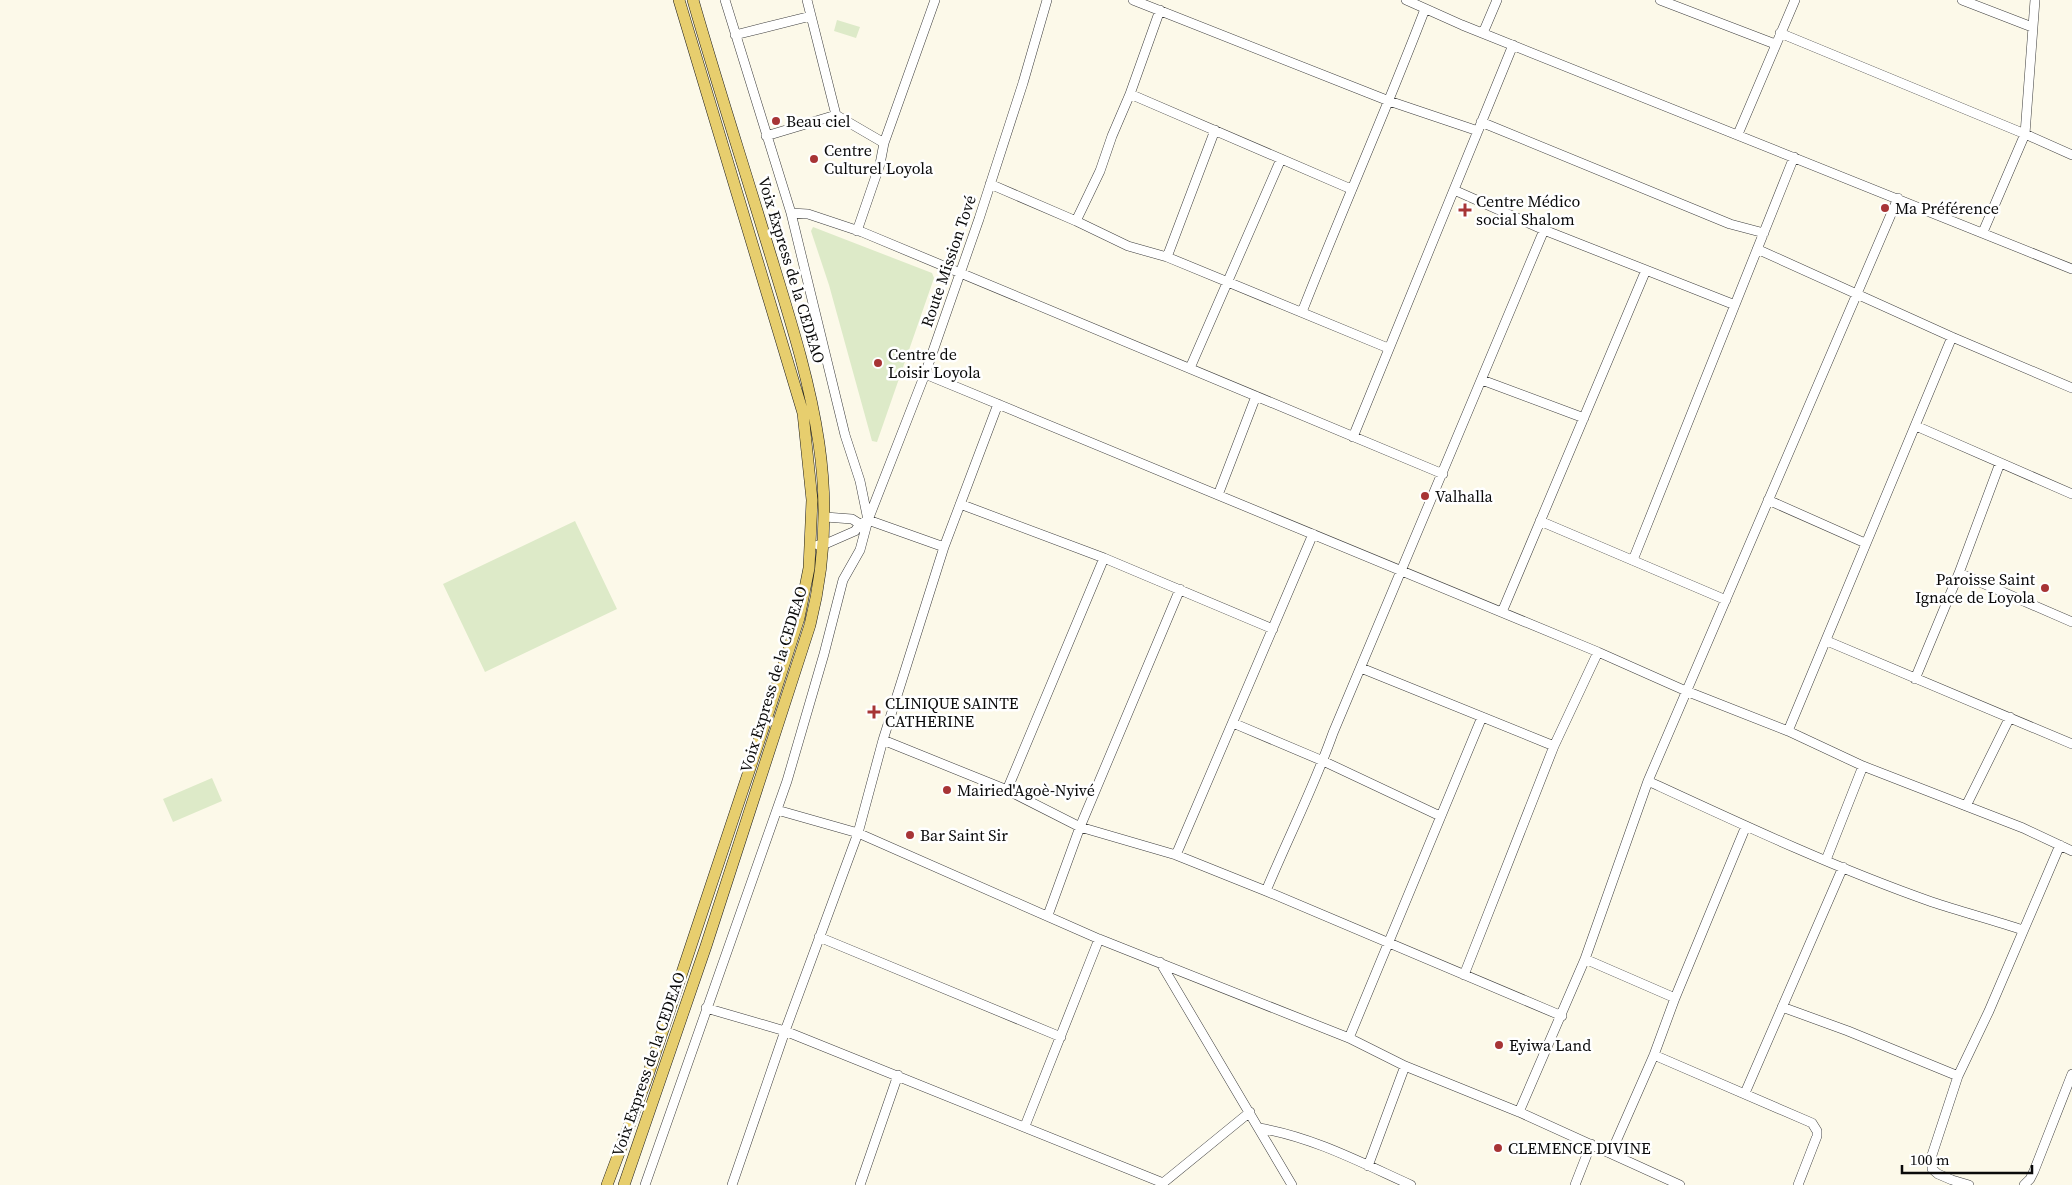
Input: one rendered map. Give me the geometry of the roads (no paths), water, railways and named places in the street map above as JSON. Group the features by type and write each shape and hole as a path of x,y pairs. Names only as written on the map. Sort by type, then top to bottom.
{"main road":[{"path":"607,1185 647,1078 799,618 809,568 811,488 803,413 679,0"},
{"name":"Voix Express de la CEDEAO","path":"624,1185 706,946 810,625 817,596 825,517 825,488 820,450 806,374 693,0"},
{"path":"713,879 726,883"}],"street":[{"path":"725,0 766,136 792,213 845,435 860,481 864,522"},
{"path":"807,0 836,115 884,143"},
{"path":"857,231 880,164 884,143 935,0"},
{"name":"Route Mission Tové","path":"645,1185 777,810 824,654 843,580 860,550 864,522 925,374 1023,83 1047,0"},
{"path":"1133,0 1389,102 1478,131"},
{"path":"1406,0 1483,33 2072,269"},
{"path":"1483,33 1496,0"},
{"path":"1660,0 1775,44"},
{"path":"1738,134 1795,0"},
{"path":"1962,0 2032,28"},
{"path":"1983,232 2025,134 2032,28 2036,0"},
{"path":"1302,312 1351,188 1389,102 1425,9"},
{"path":"1076,220 1100,171 1160,10"},
{"path":"735,36 812,16"},
{"path":"1780,33 2072,155"},
{"path":"1353,437 1513,45"},
{"path":"1130,94 1351,188"},
{"path":"766,136 836,115"},
{"path":"1481,122 1730,224 1764,233"},
{"path":"1167,257 1215,130"},
{"path":"1633,560 1794,157"},
{"path":"1190,368 1281,159"},
{"path":"990,184 1076,220 1128,246 1167,257 1229,281 1388,348"},
{"path":"1454,190 1544,230 1735,305"},
{"path":"1519,1112 1585,959 1648,780 1898,198"},
{"path":"792,213 808,214 857,231 1442,474"},
{"path":"1266,891 1312,782 1323,761 1544,230"},
{"path":"1758,250 1856,292 1952,337 2072,388"},
{"path":"1502,612 1646,270"},
{"path":"1788,731 1952,337"},
{"path":"925,374 1598,652 1686,692 1788,731 1863,766 2023,828 2072,850"},
{"path":"1482,380 1584,418"},
{"path":"1218,495 1256,396"},
{"path":"732,1185 785,1031 858,833 882,740 944,547 998,404"},
{"path":"1916,426 2072,494"},
{"path":"1915,679 1959,573 2000,463"},
{"path":"1768,500 1865,543"},
{"path":"960,504 1104,558 1272,629"},
{"path":"825,517 864,522 944,547"},
{"path":"1540,521 1726,600"},
{"path":"810,545 823,545 855,531 864,522"},
{"path":"1176,855 1313,534"},
{"path":"1007,790 1104,558"},
{"path":"1959,573 2072,622"},
{"path":"1048,916 1080,827 1180,589"},
{"path":"1827,641 2072,744"},
{"path":"1464,975 1554,746 1598,652"},
{"path":"1361,668 1554,746"},
{"path":"1349,1038 1482,717"},
{"path":"1966,806 2010,718"},
{"path":"1233,723 1323,761 1440,816"},
{"path":"882,740 1007,790 1080,827 1176,855 1562,1016"},
{"path":"1826,860 1863,766"},
{"path":"1648,780 1746,826 1843,867 1932,902 2023,930"},
{"path":"777,810 858,833 1099,939 1159,961 1349,1038 1405,1066 1519,1112 1680,1185"},
{"path":"1612,1153 1654,1055 1675,998 1746,826"},
{"path":"1969,1185 1938,1174 1932,1169 1932,1155 1958,1076 1989,1011 2060,845"},
{"path":"1745,1093 1843,867"},
{"path":"819,937 1061,1037"},
{"path":"1025,1126 1099,939"},
{"path":"1585,959 1675,998"},
{"path":"1159,961 1292,1185"},
{"path":"1782,1007 1848,1031 1958,1076"},
{"path":"706,1008 785,1031 1025,1126 1162,1184 1250,1112"},
{"path":"1654,1055 1806,1119 1815,1126 1817,1136 1798,1185"},
{"path":"1368,1166 1405,1066"},
{"path":"2024,1185 2034,1171 2072,1074"},
{"path":"860,1185 898,1075"},
{"path":"1259,1128 1285,1132 1308,1140 1412,1185"},
{"path":"1575,1185 1591,1144"}],"place":[{"name":"Beau ciel","path":"776,121"},
{"name":"Centre Culturel Loyola","path":"814,159"},
{"name":"Ma Préférence","path":"1885,208"},
{"name":"Centre Médico social Shalom","path":"1465,210"},
{"name":"Centre de Loisir Loyola","path":"878,363"},
{"name":"Valhalla","path":"1425,496"},
{"name":"Paroisse Saint Ignace de Loyola","path":"2045,588"},
{"name":"CLINIQUE SAINTE CATHERINE","path":"874,712"},
{"name":"Mairied'Agoè-Nyivé","path":"947,790"},
{"name":"Bar Saint Sir","path":"910,835"},
{"name":"Eyiwa Land","path":"1499,1045"},
{"name":"CLEMENCE DIVINE","path":"1498,1148"}]}
